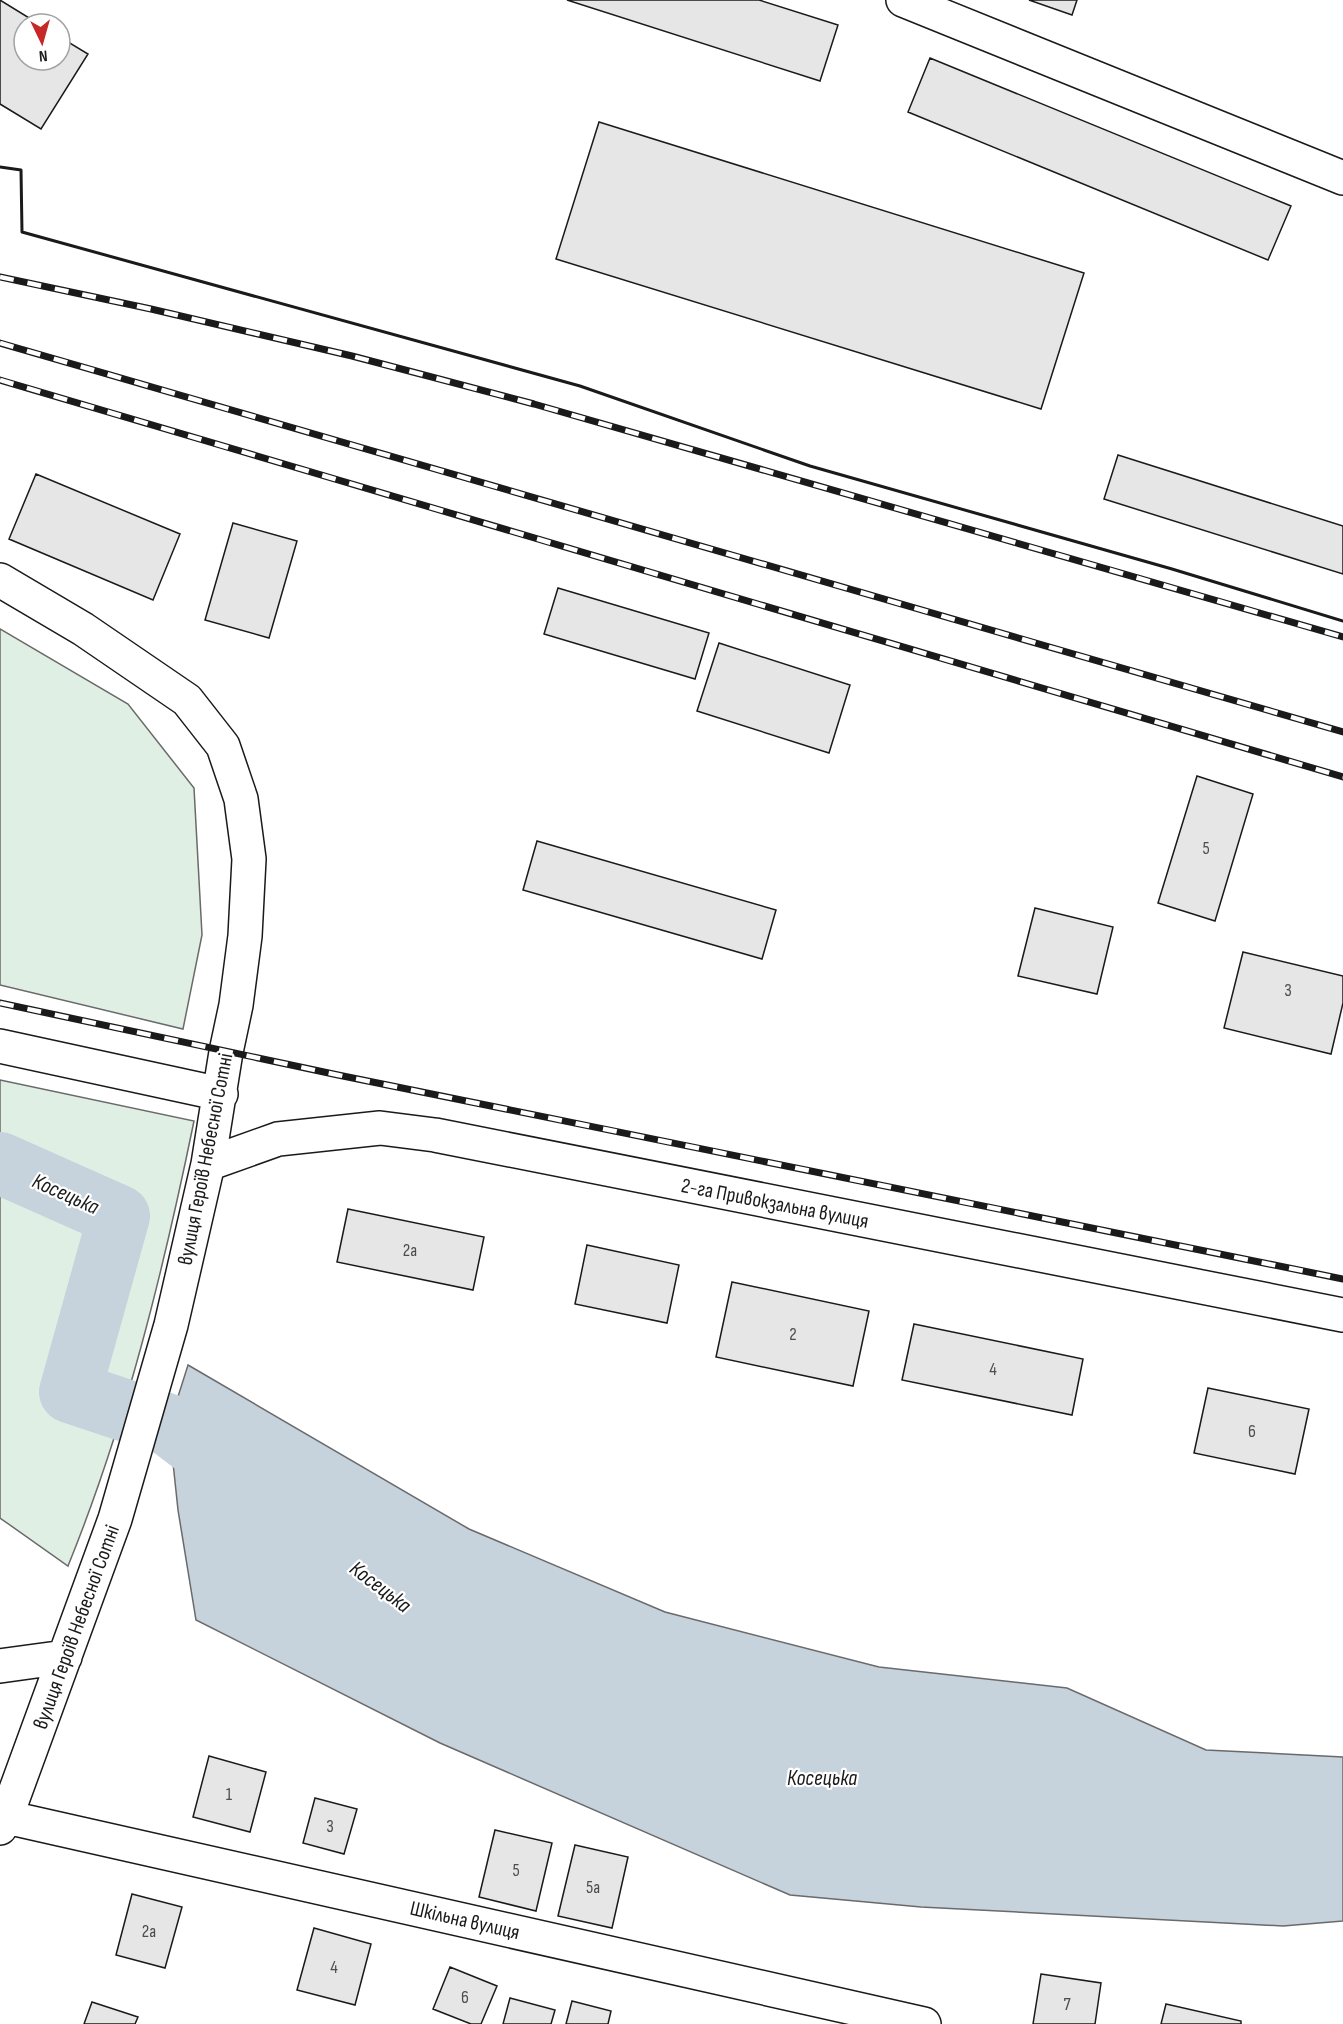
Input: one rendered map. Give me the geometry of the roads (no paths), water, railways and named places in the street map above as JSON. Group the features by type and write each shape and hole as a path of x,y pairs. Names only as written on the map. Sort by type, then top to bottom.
{"street":[{"path":"903,0 1343,178"},
{"name":"вулиця Героїв Небесної Сотні","path":"0,580 83,629 187,700 223,746 241,799 249,859 245,936 236,1005 208,1164 171,1325 115,1519 3,1822"},
{"path":"0,1046 221,1094"},
{"name":"2-га Привокзальна вулиця","path":"208,1164 278,1139 380,1128 447,1138 1343,1315"},
{"path":"0,1666 65,1657"},
{"name":"Шкільна вулиця","path":"3,1822 924,2024"}],"water":[{"name":"Косецька","path":"188,1365 469,1529 665,1612 879,1667 1067,1688 1206,1750 1343,1757 1343,1921 1283,1926 921,1907 790,1895 440,1743 196,1620 178,1510 169,1425"}],"waterway":[{"name":"Косецька","path":"0,1163 119,1216 70,1392 169,1425 237,1477"}],"railway":[{"path":"0,277 151,309 352,356 534,404 1343,637"},
{"path":"0,343 1343,732"},
{"path":"0,380 1343,777"},
{"path":"0,1003 338,1075 1343,1279"}]}
